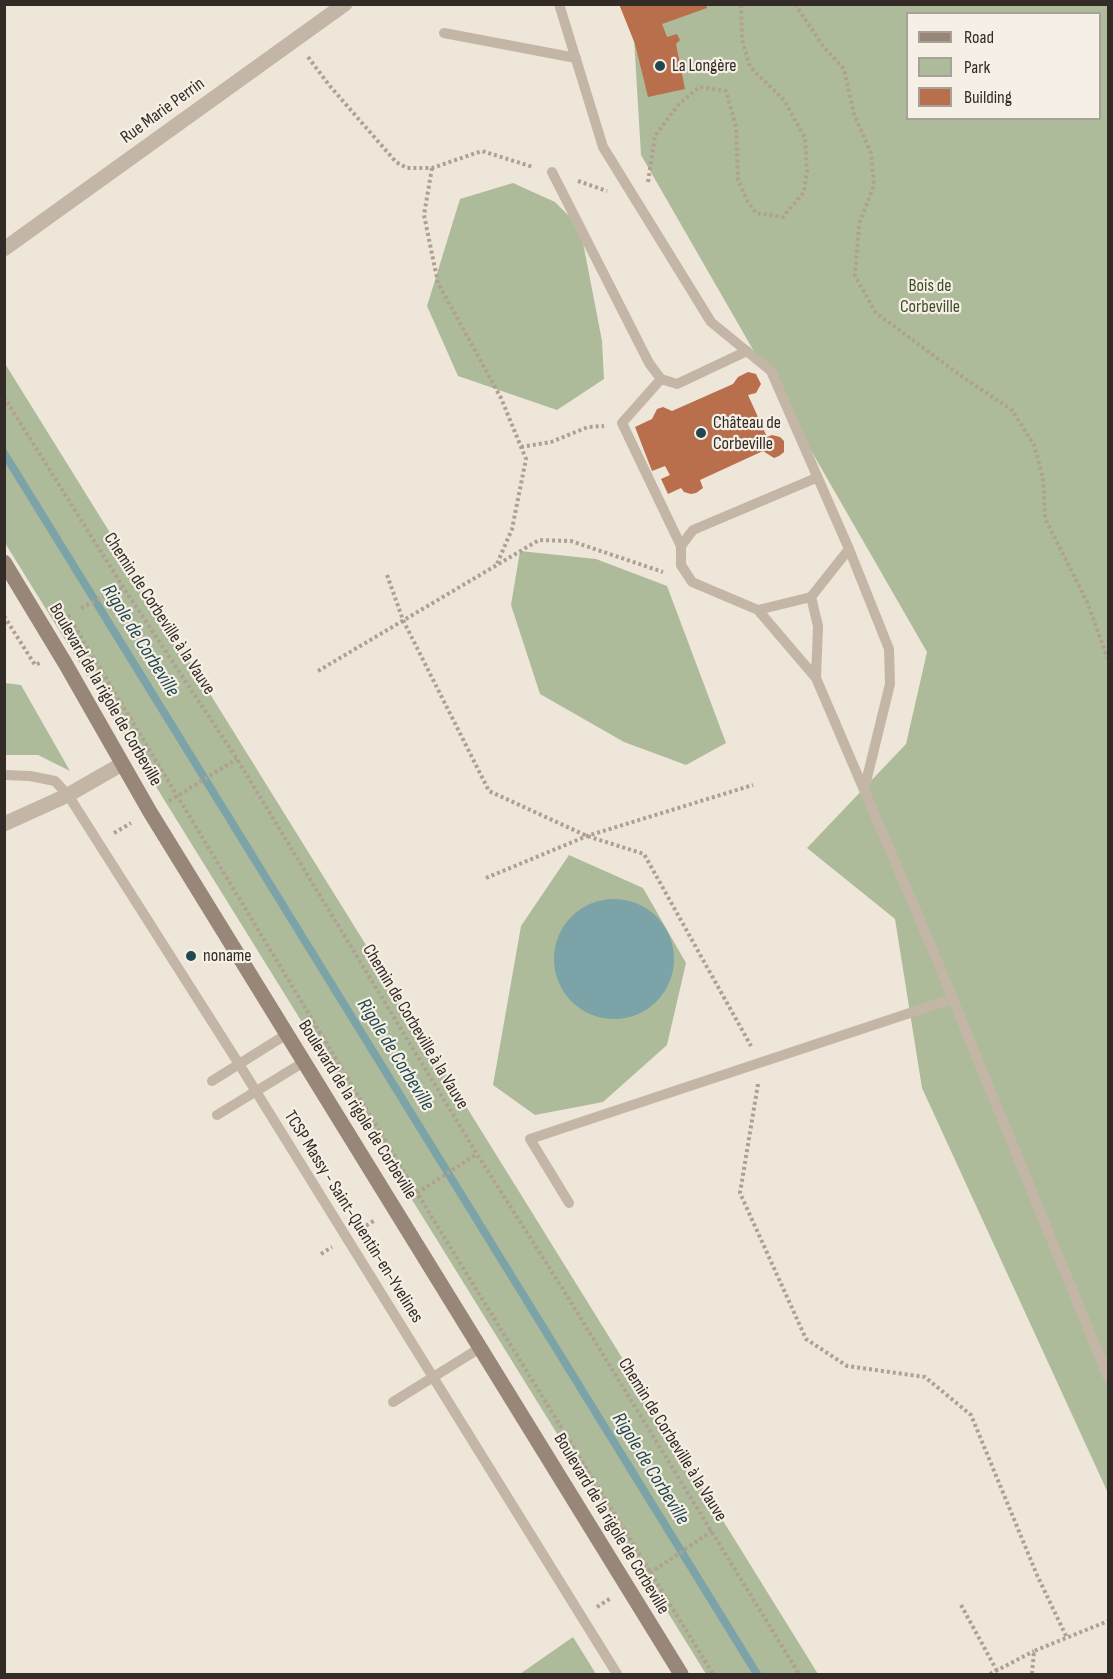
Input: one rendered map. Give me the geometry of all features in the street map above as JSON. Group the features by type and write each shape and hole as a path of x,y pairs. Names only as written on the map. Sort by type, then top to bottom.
{"main road":[{"name":"Boulevard de la rigole de Corbeville","path":"4,562 150,812 681,1674"}],"street":[{"name":"Rue Marie Perrin","path":"4,249 345,4"},
{"path":"4,824 68,795 122,764"}],"lane":[{"path":"559,4 603,147 711,322 771,371 849,549 889,649 890,684 864,790"},
{"path":"444,33 576,58"},
{"path":"552,172 649,363 661,379 677,384 747,351"},
{"path":"661,379 622,423 681,546 681,565 692,582 758,610 816,678 1108,1377"},
{"path":"681,546 693,530 816,478"},
{"path":"758,610 810,597 849,549"},
{"path":"810,597 818,626 816,678"},
{"name":"TCSP Massy - Saint-Quentin-en-Yvelines","path":"4,775 30,776 55,781 68,795 240,1064 617,1674"},
{"path":"569,1203 530,1139 952,999"},
{"path":"212,1081 287,1034"},
{"path":"218,1115 304,1062"},
{"path":"393,1402 480,1348"}],"path":[{"path":"644,213 655,136 678,105 699,87 726,91 736,127 738,180 756,213 783,217 804,192 807,171 805,138 784,100 750,67 742,40 741,4"},
{"path":"795,4 823,46 844,69 854,114 871,153 874,185 859,224 855,276 876,313 964,378 1012,410 1034,445 1043,478 1045,518 1088,602 1108,659"},
{"path":"295,40 329,85 396,162 408,168 432,168 482,151 635,200"},
{"path":"432,168 424,215 438,283 501,398 526,459 512,529 497,564"},
{"name":"Chemin de Corbeville à la Vauve","path":"4,397 123,587 237,759 477,1154 564,1291 799,1674"},
{"path":"521,447 551,442 588,428 622,423"},
{"path":"318,671 539,540 571,541 692,582"},
{"path":"81,608 123,587"},
{"path":"68,615 417,1193 713,1674"},
{"path":"4,616 35,665"},
{"path":"197,785 237,759"},
{"path":"486,878 587,836 753,786"},
{"path":"435,1182 477,1154"},
{"path":"665,1563 712,1531"},
{"path":"1037,1575 1067,1638"},
{"path":"961,1605 997,1671"},
{"path":"990,1674 1034,1651 1108,1622"},
{"path":"1032,1674 1034,1651"}],"green space":[{"name":"Bois de Corbeville","path":"632,5 1108,5 1108,1493 922,1088 895,919 807,848 906,744 927,652 641,155"},
{"path":"513,183 555,202 580,227 602,341 604,379 557,410 458,376 427,306 460,199"},
{"path":"4,362 818,1674 706,1674 5,543"},
{"path":"520,551 596,559 667,586 726,743 686,765 624,742 540,694 511,605"},
{"path":"5,683 21,685 70,771 38,755 5,755"},
{"path":"569,855 643,888 686,963 667,1045 603,1102 535,1115 493,1085 521,926"},
{"path":"573,1637 596,1674 520,1674 550,1653"}],"water":[{"path":"614,899 637,904 656,917 669,936 674,959 669,982 656,1001 637,1014 614,1019 591,1014 572,1001 559,982 554,959 559,936 572,917 591,904"}],"building":[{"name":"La Longère","path":"619,4 706,4 707,8 662,24 667,37 677,34 680,40 676,44 685,89 648,97 635,44"},
{"name":"Château de Corbeville","path":"748,372 756,374 761,384 756,393 748,395 767,437 772,435 780,437 784,441 784,452 774,458 763,451 700,480 703,488 696,493 684,492 681,488 668,494 661,479 670,475 665,466 652,471 635,427 652,419 657,409 663,407 672,411 733,384 738,377"}],"waterway":[{"name":"Rigole de Corbeville","path":"4,453 757,1674"}],"place":[{"name":"La Longère","path":"660,66"},
{"name":"Château de Corbeville","path":"701,433"},
{"name":"noname","path":"191,956"}]}
